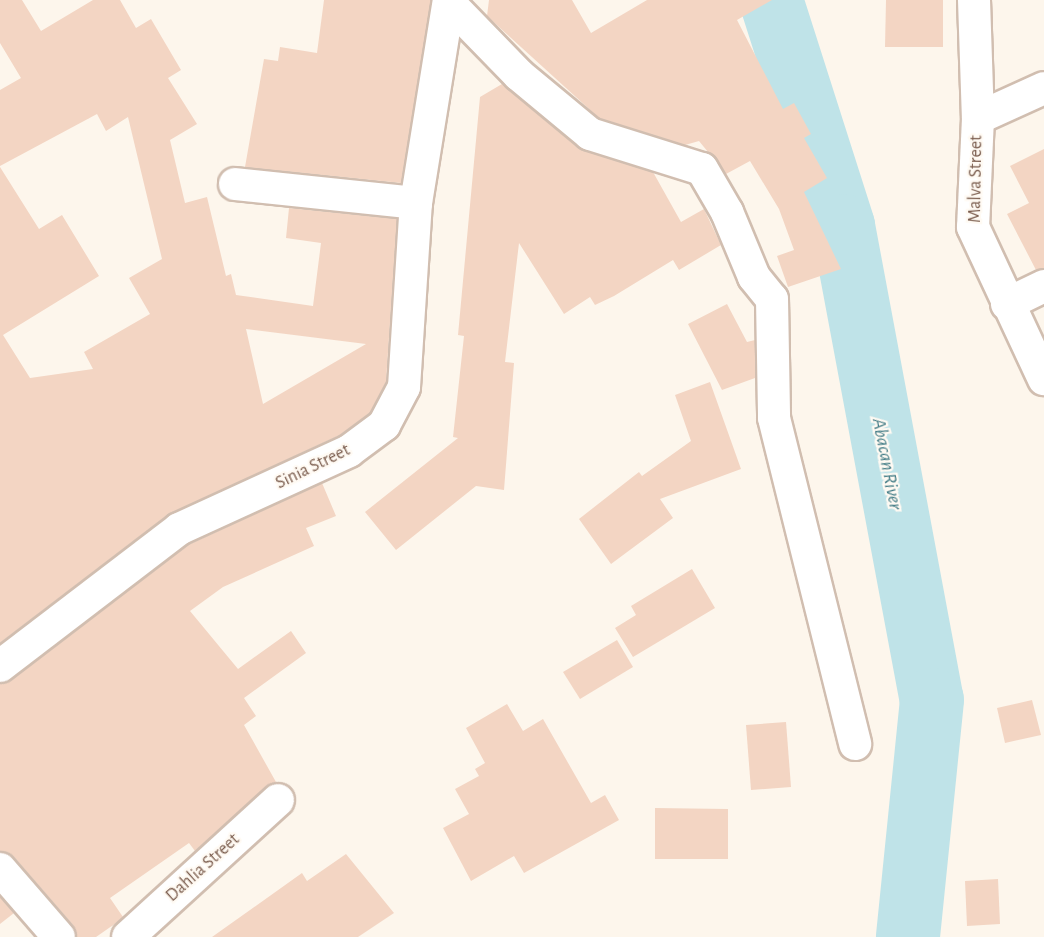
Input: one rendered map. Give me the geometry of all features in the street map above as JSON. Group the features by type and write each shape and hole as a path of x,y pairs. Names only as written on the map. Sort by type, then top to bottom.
{"street":[{"name":"Malva Street","path":"974,0 978,118 973,227 1044,379"},
{"path":"450,3 519,75 590,134 702,169 727,212 754,277 772,298 774,418 855,744"},
{"name":"Sinia Street","path":"0,666 179,529 349,451 384,425 404,387 416,202 450,3"},
{"path":"978,118 1044,88"},
{"path":"235,184 416,202"},
{"path":"1007,304 1044,286"},
{"name":"Dahlia Street","path":"128,937 278,800"},
{"path":"0,869 59,937"}],"building":[{"path":"0,0 22,0 41,31 93,0 120,0 136,28 151,19 181,70 168,78 197,124 170,140 185,203 207,197 226,276 231,274 236,295 313,306 321,243 286,238 289,208 397,219 386,382 370,413 340,435 168,515 0,643 0,167 39,229 62,215 99,276 3,335 30,378 93,369 84,352 150,314 129,278 162,259 128,117 106,131 97,114 0,166 0,90 21,78 0,43","holes":["246,329 366,344 263,404"]},
{"path":"324,0 431,0 401,183 245,167 264,59 278,61 280,47 317,53"},
{"path":"489,0 572,0 591,33 647,0 772,0 737,20 783,109 794,103 811,134 804,138 827,178 804,192 841,269 788,287 777,256 794,250 779,209 750,161 726,174 699,141 685,145 599,118 487,16"},
{"path":"886,0 943,0 943,47 885,47"},
{"path":"502,84 579,148 653,172 681,222 704,209 721,245 679,270 673,260 614,296 595,305 590,297 564,314 519,243 505,362 514,363 504,490 476,486 396,550 365,512 458,438 453,437 464,336 458,335 480,97"},
{"path":"1044,149 1044,268 1036,270 1007,214 1029,203 1010,166"},
{"path":"727,304 747,342 755,340 755,378 722,390 688,324"},
{"path":"710,382 741,469 660,499 673,518 611,564 579,519 639,472 642,476 691,441 675,395"},
{"path":"322,483 336,516 306,528 314,546 223,587 190,611 238,669 291,631 306,653 244,698 256,716 244,725 276,782 195,851 189,843 110,898 123,917 119,921 96,937 76,937 73,925 14,857 0,851 0,684 188,545"},
{"path":"692,569 715,608 633,657 615,628 636,615 631,606"},
{"path":"617,640 633,667 580,699 563,672"},
{"path":"1032,700 1041,735 1005,743 997,708"},
{"path":"507,704 523,731 543,719 591,803 605,795 619,820 524,873 514,856 471,881 443,828 469,814 455,789 479,776 475,769 485,763 466,728"},
{"path":"786,722 791,787 751,790 746,725"},
{"path":"655,808 728,809 728,859 655,859"},
{"path":"346,854 394,913 358,937 212,937 302,873 307,881"},
{"path":"998,879 1000,924 967,926 965,881"},
{"path":"0,896 14,913 0,924"}],"waterway":[{"name":"Abacan River","path":"771,0 843,226 932,700 908,937"}]}
